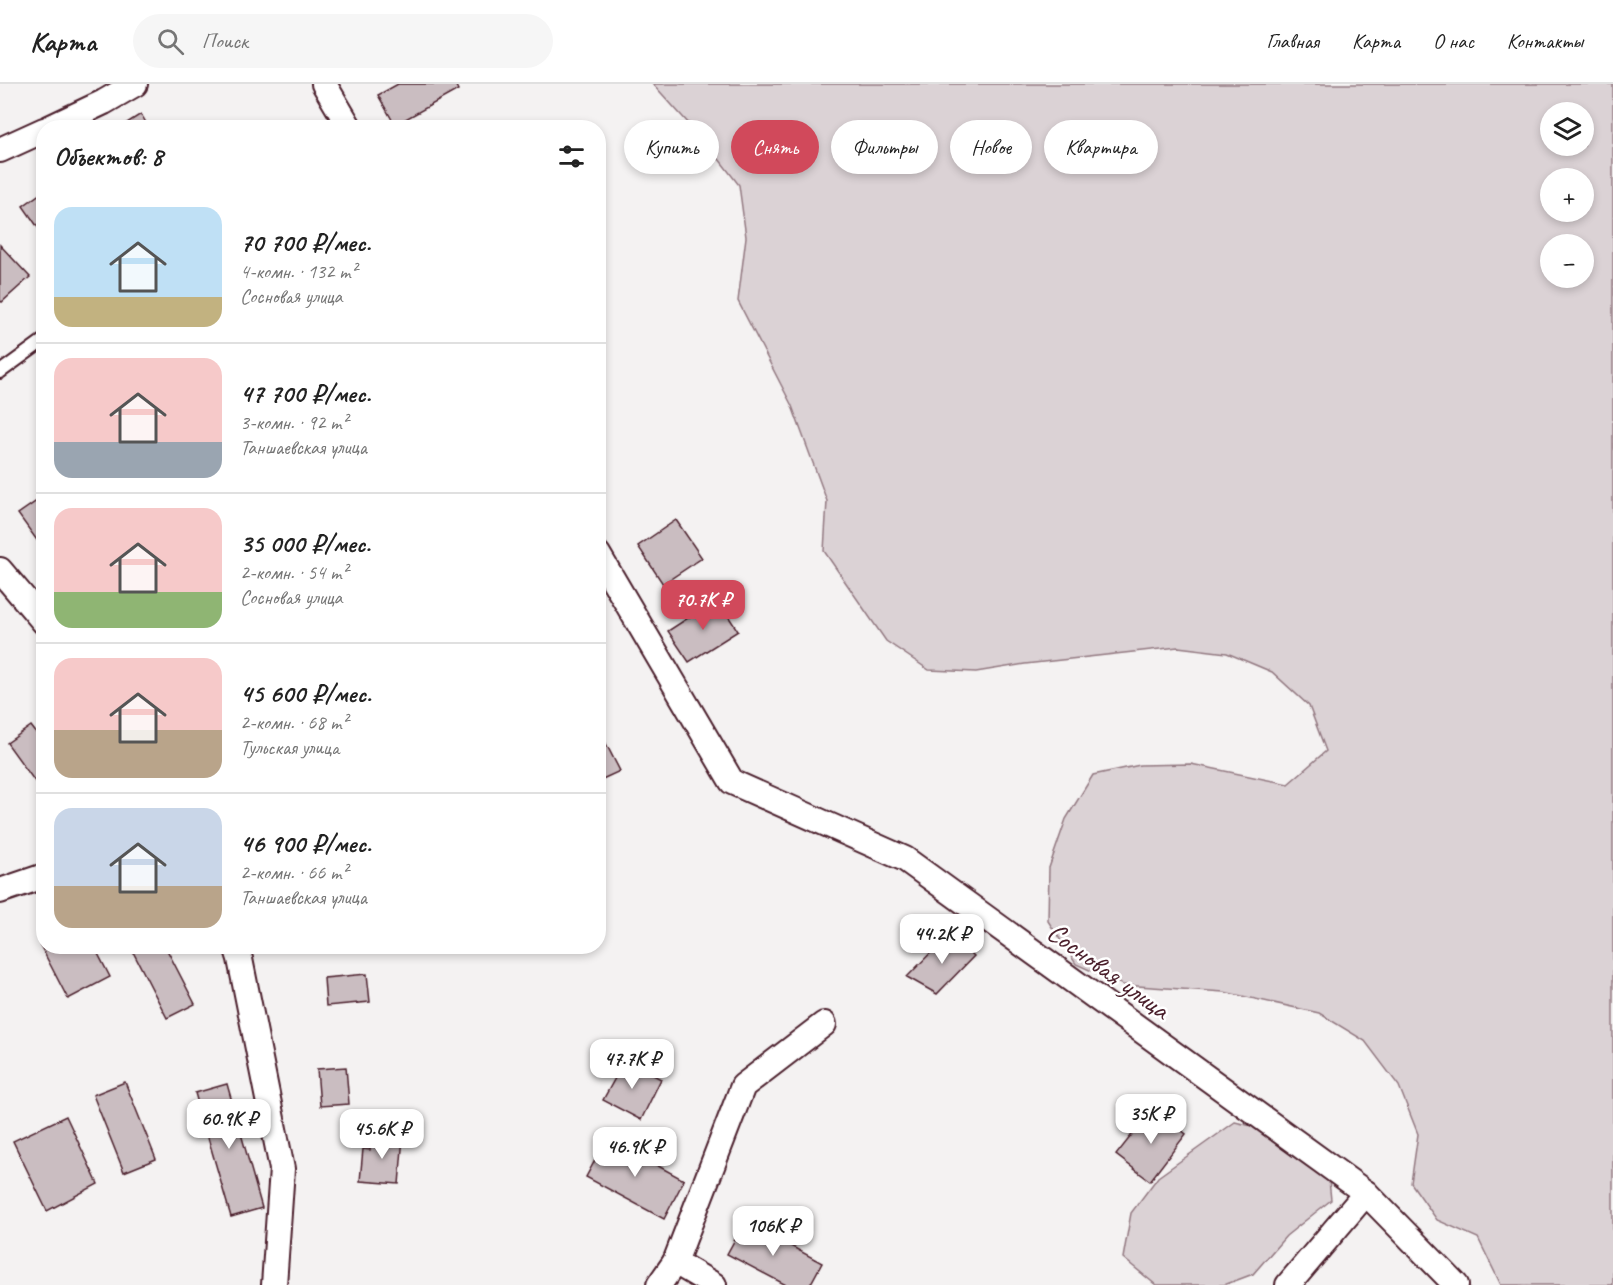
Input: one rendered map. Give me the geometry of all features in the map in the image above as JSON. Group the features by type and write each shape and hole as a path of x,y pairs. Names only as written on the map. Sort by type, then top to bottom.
{"street":[{"path":"68,120 135,84"},
{"path":"324,84 345,120"},
{"path":"0,150 36,135"},
{"name":"Сосновая улица","path":"606,568 732,782 905,859 1366,1193 1456,1285"},
{"path":"0,570 36,613"},
{"path":"0,891 36,879"},
{"path":"238,954 282,1169 274,1285"},
{"path":"660,1285 675,1262 743,1086 824,1024"},
{"path":"1288,1285 1366,1193"},
{"path":"675,1262 714,1285"}],"lane":[{"path":"0,372 36,346"}],"shaded area":[{"path":"653,84 1613,84 1613,1285 1501,1285 1478,1238 1437,1220 1411,1183 1418,1134 1399,1086 1365,1041 1319,1013 1224,992 1123,985 1076,964 1048,921 1049,868 1066,819 1093,775 1140,765 1191,764 1288,784 1326,751 1309,706 1272,672 1227,653 1178,647 1025,664 976,672 929,670 886,641 824,551 827,501 792,406 738,301 746,237 739,185 719,159 719,120 686,120"},
{"path":"1235,1122 1280,1133 1326,1151 1331,1200 1286,1236 1253,1274 1224,1285 1156,1285 1123,1258 1131,1213 1158,1177"}],"building":[{"path":"398,84 455,84 458,90 404,120 392,120 378,95"},
{"path":"141,114 144,120 132,120"},
{"path":"36,197 36,225 23,206"},
{"path":"0,245 30,277 2,302 0,301"},
{"path":"36,502 36,539 18,514"},
{"path":"676,520 702,558 663,584 638,546"},
{"path":"717,599 738,631 689,662 668,631"},
{"path":"31,726 36,733 36,783 7,743"},
{"path":"606,744 620,771 606,777"},
{"path":"950,933 974,956 937,994 907,977"},
{"path":"45,954 98,954 110,977 68,999"},
{"path":"134,954 169,954 195,1004 167,1018"},
{"path":"367,974 370,1002 326,1006 324,978"},
{"path":"625,1060 661,1079 641,1120 603,1100"},
{"path":"346,1067 349,1104 320,1106 317,1069"},
{"path":"125,1082 156,1159 124,1172 93,1095"},
{"path":"227,1084 262,1208 231,1217 195,1093"},
{"path":"1153,1108 1186,1134 1150,1181 1116,1155"},
{"path":"66,1116 98,1184 47,1211 13,1141"},
{"path":"371,1135 403,1137 399,1184 360,1181 363,1149 370,1150"},
{"path":"607,1138 684,1180 664,1219 586,1177"},
{"path":"745,1221 822,1263 810,1285 786,1285 727,1254"}]}
